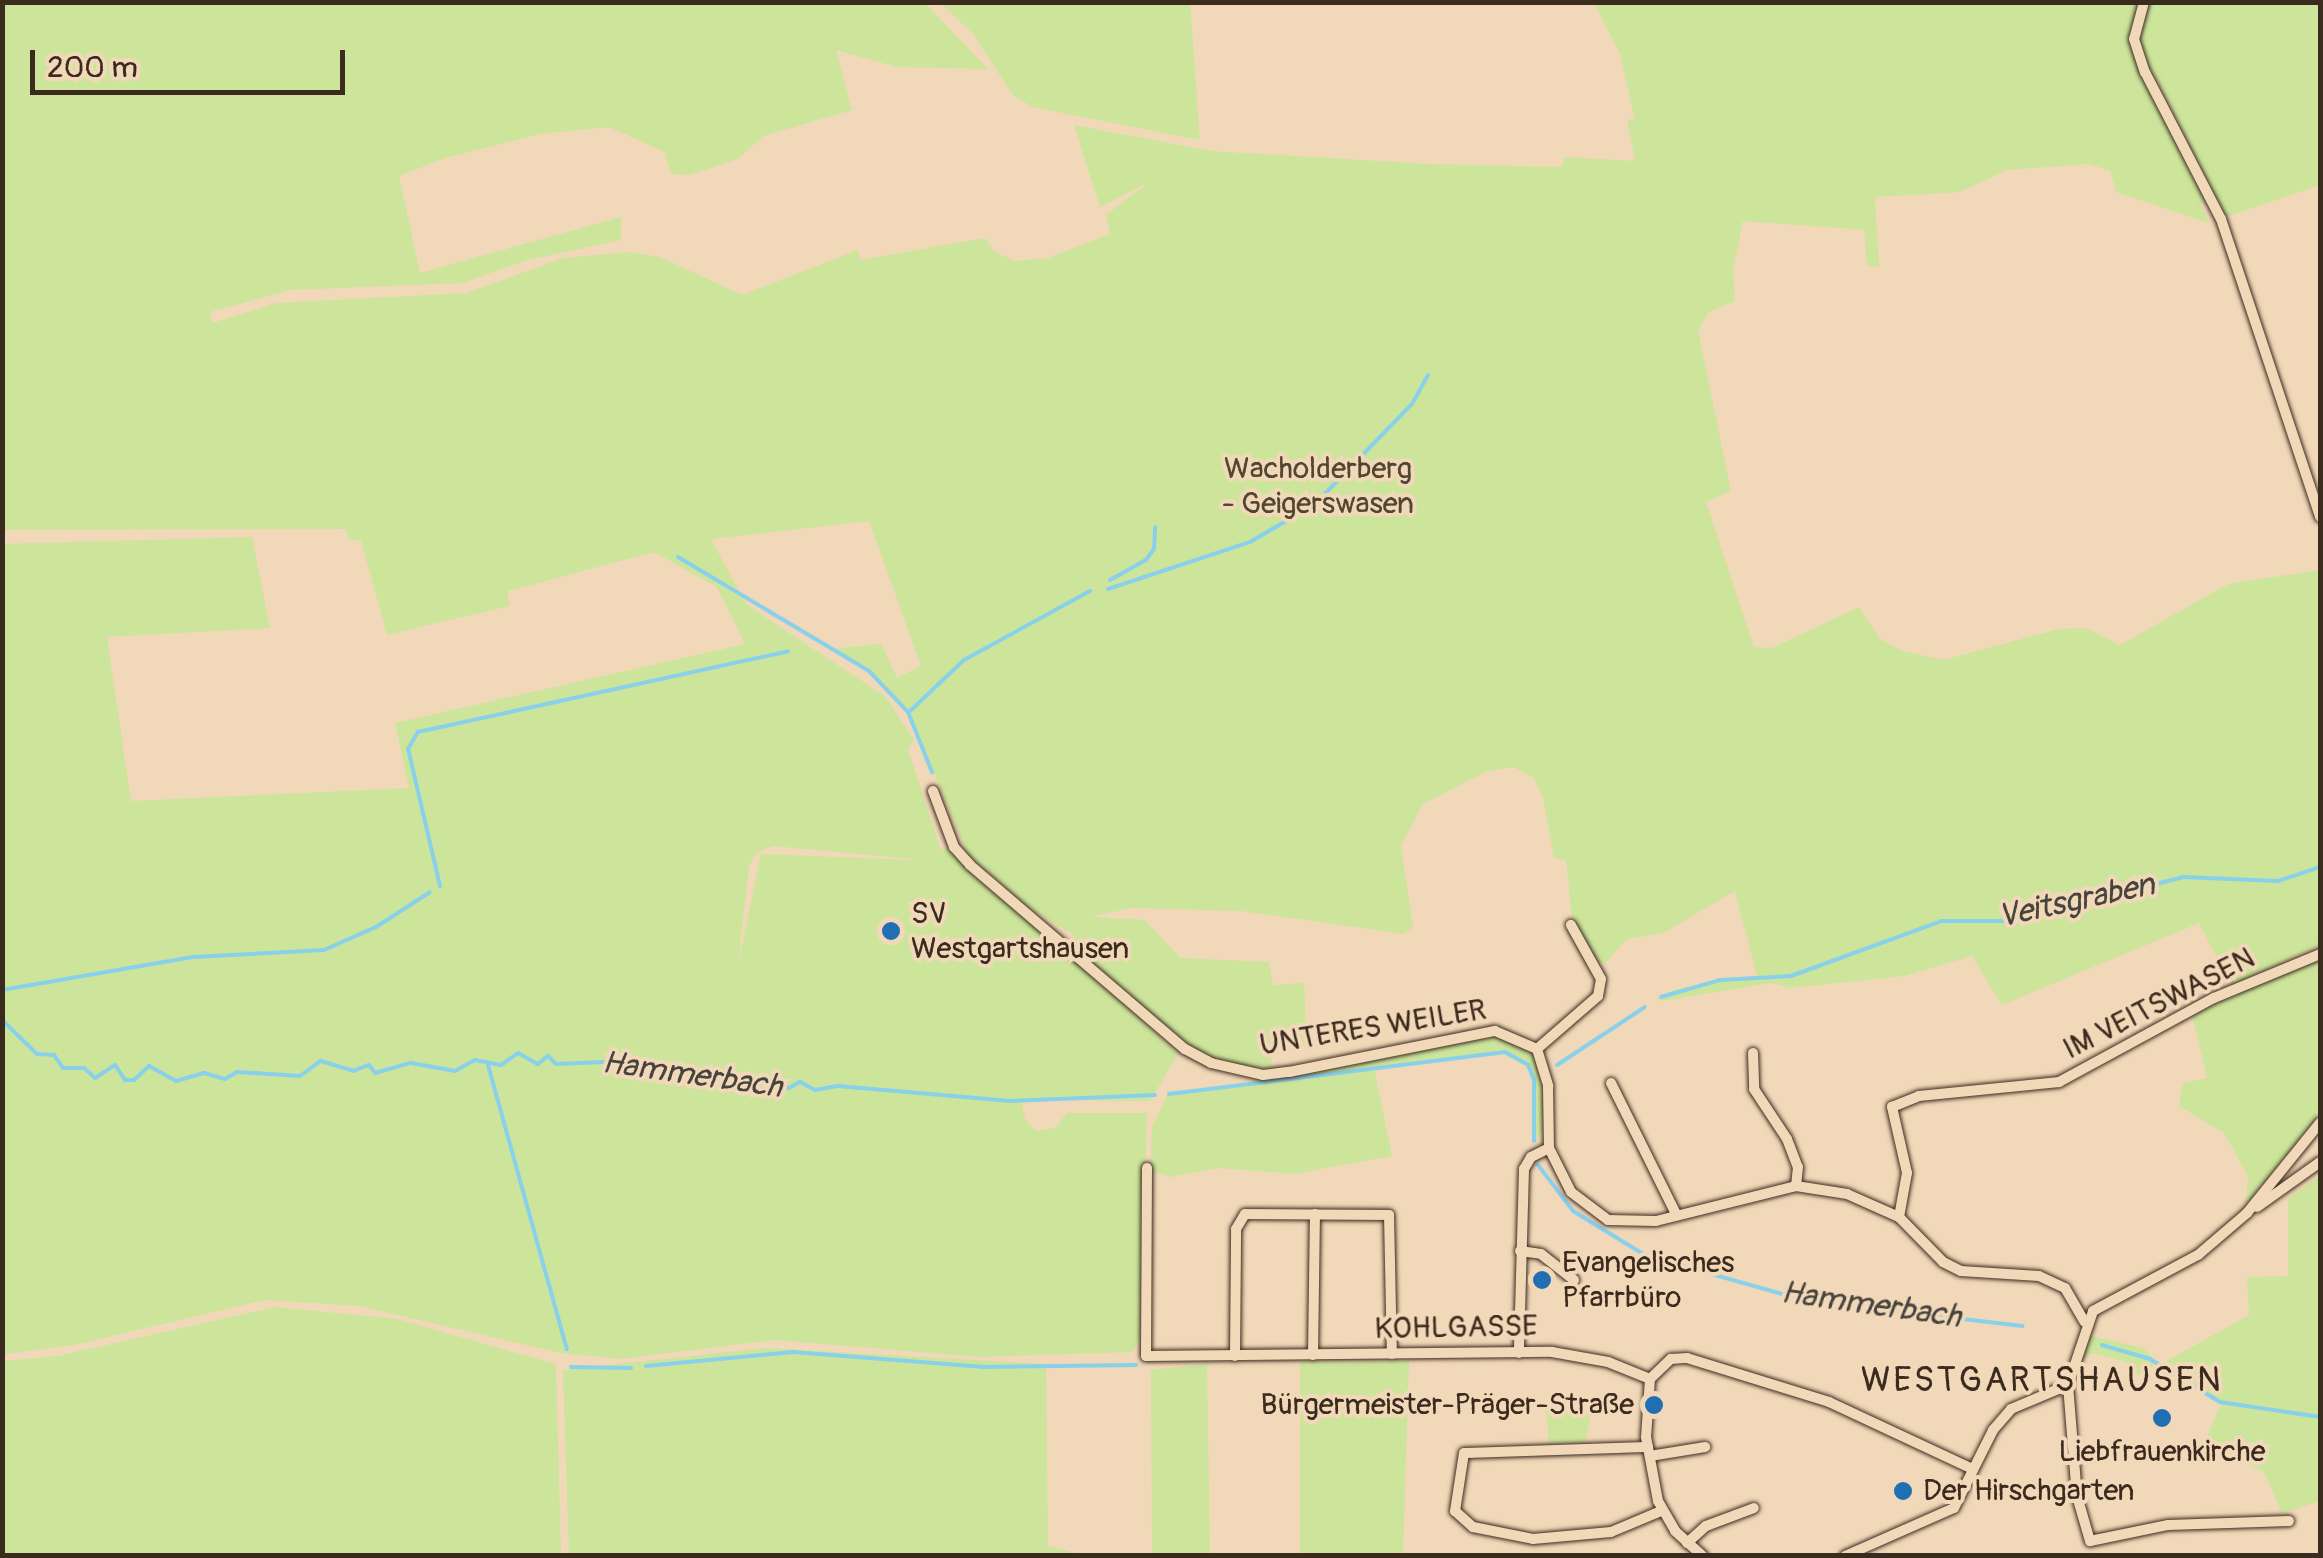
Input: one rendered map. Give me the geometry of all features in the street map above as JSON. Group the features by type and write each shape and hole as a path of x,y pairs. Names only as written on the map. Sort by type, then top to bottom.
{"street":[{"path":"2144,2 2134,38 2145,72 2221,219 2320,517"},
{"name":"UNTERES WEILER","path":"934,791 954,848 970,865 1185,1048 1211,1062 1263,1075 1495,1031 1537,1049"},
{"path":"1571,926 1601,979 1598,996 1537,1049 1548,1086 1549,1148 1571,1192 1608,1220 1630,1225 1796,1186 1847,1194 1899,1217 1942,1262 1961,1271 2039,1276 2064,1288 2086,1322"},
{"name":"IM VEITSWASEN","path":"1899,1217 1907,1173 1892,1107 1920,1096 2059,1082 2214,998 2320,954"},
{"path":"1753,1053 1754,1089 1787,1140 1798,1167 1796,1186"},
{"path":"1611,1082 1676,1214"},
{"path":"2248,1212 2320,1123"},
{"path":"1518,1353 1524,1170 1531,1156 1549,1148"},
{"path":"2089,1556 2090,1541 2077,1496 2068,1385 2086,1322 2107,1300 2198,1256 2248,1212 2320,1162"},
{"name":"KOHLGASSE","path":"1147,1168 1146,1356 1518,1353 1608,1362 1650,1378"},
{"path":"1314,1355 1315,1214"},
{"path":"1235,1356 1239,1219 1315,1214 1388,1216 1392,1222 1392,1354"},
{"path":"1520,1252 1541,1254 1574,1280"},
{"path":"1702,1556 1660,1511 1648,1452 1650,1378 1671,1360 1686,1358 1829,1402 1972,1469"},
{"path":"1845,1556 1954,1508 1972,1469 2011,1409 2068,1385"},
{"path":"1660,1511 1611,1532 1533,1539 1473,1527 1455,1511 1464,1454 1705,1448"},
{"path":"1687,1543 1706,1526 1754,1508"},
{"path":"2090,1541 2168,1525 2288,1521"}],"green space":[{"name":"Wacholderberg - Geigerswasen","path":"3,3 925,3 988,69 897,67 836,50 852,110 763,136 738,159 689,175 671,174 665,152 609,127 539,134 445,158 399,176 420,273 621,217 621,240 528,260 462,283 290,290 210,312 212,323 277,303 467,293 563,258 631,252 660,257 742,295 858,250 860,260 985,238 995,252 1015,261 1048,258 1110,234 1106,215 1149,182 1100,207 1074,125 1211,151 1429,164 1562,167 1564,157 1635,161 1627,119 1635,121 1620,53 1594,3 2320,3 2320,185 2226,217 2151,68 2143,68 2206,202 2200,204 2209,223 2116,192 2110,171 2090,164 2007,170 1960,192 1875,197 1879,267 1867,266 1864,230 1743,221 1733,269 1735,301 1709,312 1698,330 1731,491 1706,502 1754,647 1772,648 1859,607 1879,638 1902,651 1943,660 2059,629 2085,628 2120,645 2228,584 2320,570 2320,945 2231,985 2199,923 2002,1005 1972,956 1904,976 1790,988 1771,983 1662,1001 1657,999 1676,989 1757,976 1735,891 1663,933 1627,939 1605,963 1598,962 1572,919 1566,860 1554,858 1543,797 1533,777 1513,767 1485,772 1423,804 1401,845 1413,927 1403,934 1241,911 1131,908 1091,917 1145,920 1180,958 1269,962 1273,985 1304,983 1307,1045 1271,1054 1272,1069 1228,1064 1185,1044 1071,945 1075,936 1028,907 967,853 912,719 874,675 831,649 881,644 897,678 921,666 869,521 711,539 746,604 886,697 914,740 908,749 941,851 949,847 1178,1054 1150,1101 1021,1100 1025,1119 1036,1131 1055,1128 1067,1113 1147,1113 1140,1339 1132,1352 980,1357 774,1340 621,1359 561,1353 359,1306 265,1300 74,1345 3,1354 2,544 252,537 270,628 107,637 131,801 409,788 395,723 745,644 717,587 654,552 508,591 509,606 387,635 361,541 348,539 346,529 3,530","holes":["773,846 912,859 761,854 738,964 749,866 756,853"]},
{"path":"941,3 1190,3 1200,140 1032,107 1012,94 974,35"},
{"path":"2320,956 2320,1115 2246,1204 2248,1176 2224,1133 2179,1106 2183,1083 2207,1078 2192,1014"},
{"path":"1496,1034 1530,1047 1541,1065 1542,1129 1536,1141 1532,1079 1526,1066 1500,1053 1374,1068 1392,1156 1294,1174 1220,1168 1170,1177 1150,1171 1152,1127 1169,1091 1251,1085 1255,1078"},
{"path":"2320,1176 2320,1501 2282,1513 2264,1472 2212,1448 2207,1437 2222,1401 2156,1367 2249,1315 2247,1277 2288,1276 2288,1199"},
{"path":"275,1307 397,1319 556,1364 561,1555 3,1555 3,1361 58,1356"},
{"path":"2087,1335 2143,1348 2153,1358 2153,1374 2129,1375 2126,1362 2092,1353 2080,1360"},
{"path":"764,1348 1046,1364 1048,1546 1084,1555 569,1555 563,1370"},
{"path":"1409,1361 1403,1555 1300,1555 1300,1362"},
{"path":"1207,1364 1210,1555 1152,1555 1151,1370"},
{"path":"1546,1409 1591,1412 1586,1442 1549,1443"}],"waterway":[{"path":"1108,589 1250,542 1315,504 1412,404 1428,375"},
{"path":"1110,580 1146,560 1154,549 1155,527"},
{"path":"678,557 869,671 908,712 932,772"},
{"path":"909,712 964,660 1090,591"},
{"path":"440,886 408,749 418,732 788,651"},
{"name":"Veitsgraben","path":"1661,997 1720,980 1791,976 1941,921 2011,921 2183,877 2278,881 2320,867"},
{"path":"2,990 194,957 324,950 376,927 430,892"},
{"name":"Veitsgraben","path":"1557,1065 1645,1007"},
{"name":"Hammerbach","path":"2,1020 37,1054 54,1055 63,1068 84,1068 95,1078 115,1065 125,1080 134,1080 149,1066 176,1081 204,1073 225,1079 237,1072 300,1076 321,1061 353,1071 369,1065 375,1073 411,1063 455,1071 475,1060 501,1065 518,1053 538,1064 548,1056 556,1064 603,1062 646,1074 662,1064 676,1074 689,1071 702,1079 724,1073 732,1082 773,1080 789,1088 800,1082 815,1090 838,1086 1010,1101 1155,1095"},
{"name":"Hammerbach","path":"1169,1094 1505,1052 1528,1065 1534,1080 1534,1141"},
{"path":"488,1065 567,1349"},
{"name":"Hammerbach","path":"1538,1165 1573,1211 1648,1257"},
{"name":"Hammerbach","path":"1662,1260 1807,1301 2023,1326"},
{"name":"Hammerbach","path":"2102,1345 2150,1359 2220,1402 2320,1417"},
{"path":"646,1366 793,1352 984,1367 1136,1365"},
{"path":"571,1367 631,1368"}],"place":[{"name":"SV Westgartshausen","path":"891,931"},
{"name":"Evangelisches Pfarrbüro","path":"1542,1280"},
{"name":"Bürgermeister-Präger-Straße","path":"1654,1405"},
{"name":"Liebfrauenkirche","path":"2162,1418"},
{"name":"Der Hirschgarten","path":"1903,1491"}],"district":[{"name":"WESTGARTSHAUSEN","path":"2042,1380"}]}
